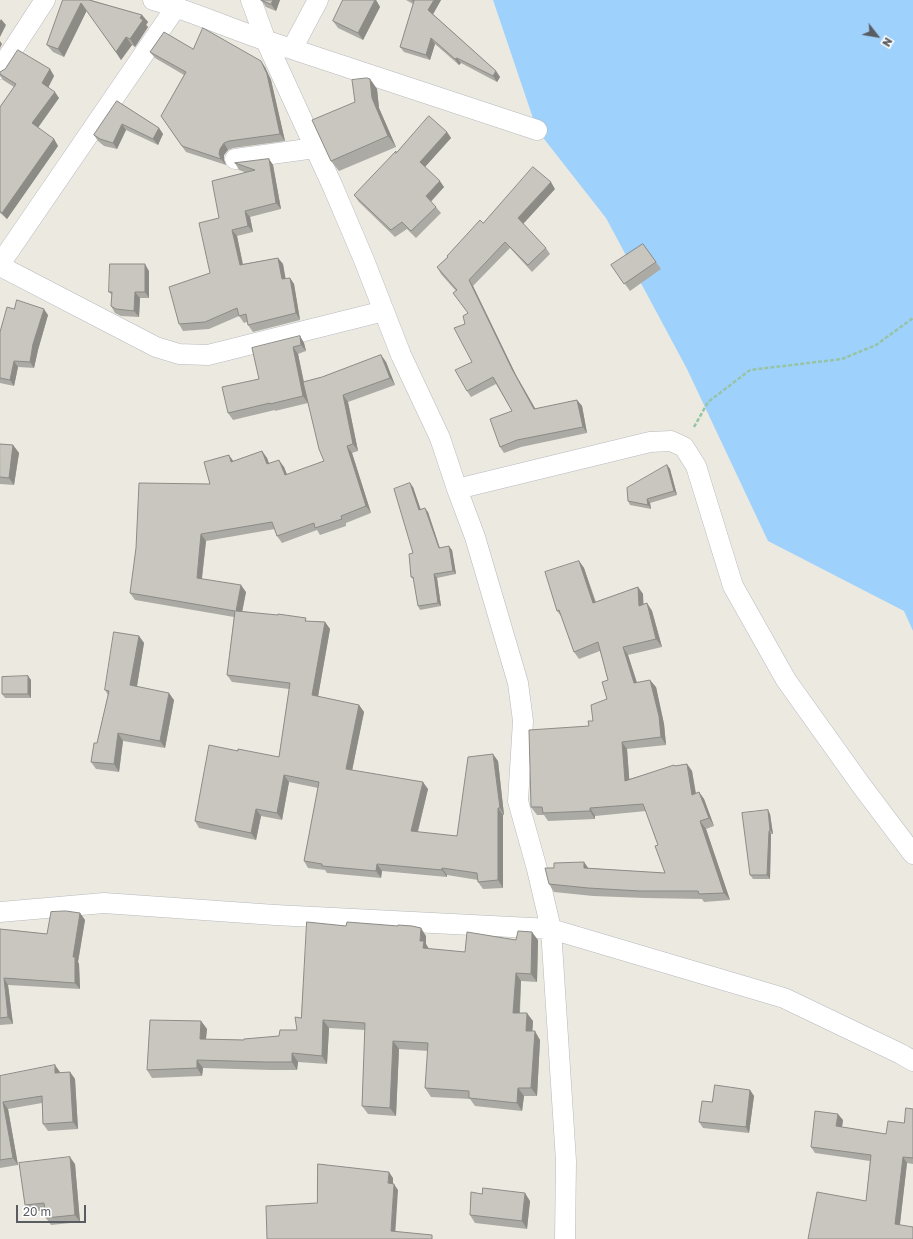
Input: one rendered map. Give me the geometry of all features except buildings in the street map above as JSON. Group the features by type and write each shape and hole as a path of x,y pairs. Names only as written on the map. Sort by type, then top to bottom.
{"street":[{"path":"0,69 45,0"},
{"path":"153,0 176,7 266,41 537,130"},
{"path":"251,0 266,41 364,260 401,355 440,438 475,537 518,683 523,721 518,801 537,869 551,929 566,1161 565,1239"},
{"path":"292,49 318,0"},
{"path":"176,7 0,265 156,347 179,354 208,355 384,311"},
{"path":"235,159 315,148"},
{"path":"457,489 650,442 671,441 684,447 696,466 733,586 778,667 843,760 913,854"},
{"path":"0,912 104,903 275,915 551,929 784,998 913,1061"}],"path":[{"path":"684,447 708,402 750,370 842,360 876,344 913,318"}],"water":[{"path":"493,0 913,0 913,631 904,611 768,541 687,369 606,218 537,130"}]}
